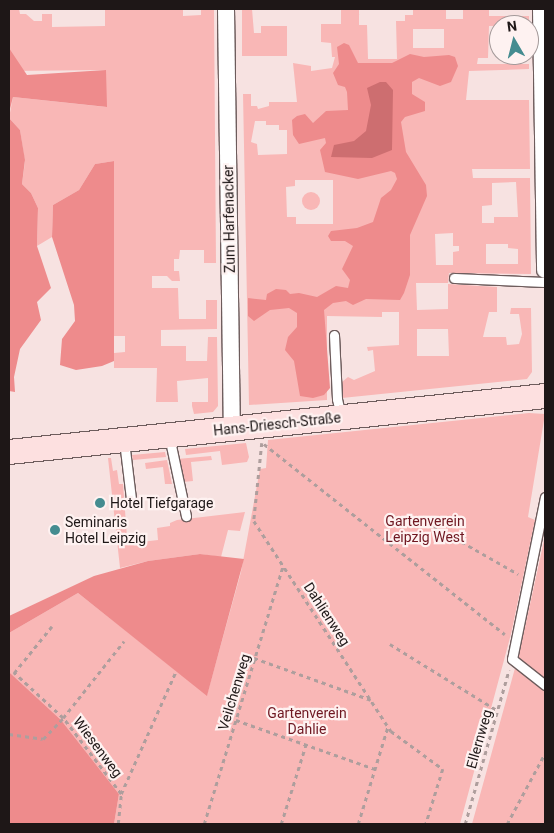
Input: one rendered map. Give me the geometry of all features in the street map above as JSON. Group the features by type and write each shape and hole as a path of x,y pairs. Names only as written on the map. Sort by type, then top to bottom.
{"main road":[{"name":"Hans-Driesch-Straße","path":"9,452 232,429 261,434 341,417 545,396"}],"street":[{"name":"Zum Harfenacker","path":"226,9 232,429"},
{"path":"541,9 545,270"}],"lane":[{"path":"454,278 545,282"},
{"path":"334,335 337,398 341,417"},
{"path":"168,436 186,516"},
{"path":"124,440 131,499"},
{"path":"545,497 512,659 545,685"}],"path":[{"name":"Dahlienweg","path":"261,434 262,465 254,521 388,726 443,769 426,824"},
{"path":"261,434 516,642"},
{"path":"434,526 479,554 529,578"},
{"name":"Veilchenweg","path":"204,824 283,565"},
{"path":"9,734 43,740 63,718 14,673 52,626"},
{"name":"Wiesenweg","path":"118,824 121,794 63,718 124,641"},
{"path":"390,644 498,710"},
{"path":"254,658 371,700"},
{"name":"Ellernweg","path":"466,824 512,659"},
{"path":"121,794 176,671"},
{"path":"236,720 375,769"},
{"path":"358,824 388,726"},
{"path":"281,824 306,744"},
{"path":"507,824 545,753"}],"green space":[{"path":"9,9 19,9 20,14 26,14 34,21 42,21 42,14 52,14 52,27 105,26 105,9 183,9 183,16 201,15 201,9 214,9 216,263 204,263 204,250 180,250 179,259 174,259 174,271 179,271 180,281 172,281 167,276 152,276 152,288 178,288 179,319 206,319 206,300 217,300 217,329 161,330 161,346 186,346 186,361 207,361 208,337 217,337 218,406 213,412 194,414 192,406 192,402 208,402 208,378 177,381 178,402 156,402 157,368 114,368 114,353 125,352 125,336 114,336 114,161 95,164 79,190 53,205 52,237 37,246 38,208 31,193 22,184 25,162 20,130 9,118 13,97 106,107 106,70 9,71"},
{"path":"242,9 252,9 254,33 261,33 261,26 287,26 287,56 242,56"},
{"path":"341,9 359,9 359,25 367,25 368,59 397,59 396,21 405,21 405,15 413,15 413,9 446,9 446,19 463,19 463,9 489,9 488,58 478,58 477,64 529,65 529,69 469,71 466,100 529,100 530,169 472,169 473,178 530,178 531,274 449,273 448,283 416,283 417,310 448,309 448,284 497,287 497,312 489,312 483,337 506,337 507,345 519,344 522,334 519,314 510,314 511,308 531,308 532,372 527,379 342,398 342,382 348,377 354,380 375,371 373,350 368,351 367,347 399,345 399,312 382,312 382,317 327,316 327,400 249,405 243,94 251,94 251,106 257,106 258,109 269,106 269,102 297,102 293,63 311,66 311,71 332,68 335,57 332,57 331,43 321,42 321,24 341,24","holes":["413,29 444,29 444,48 413,48","255,121 266,121 266,125 279,125 279,130 287,130 287,154 258,155 257,144 251,142","295,180 333,180 333,224 296,224 296,217 287,217 286,187 295,186","516,182 518,217 494,217 494,223 482,223 482,206 492,205 492,183","453,233 453,246 459,246 459,251 453,252 453,265 436,265 435,234","486,244 508,244 508,248 518,249 518,264 486,264","417,329 448,329 449,356 417,356"]},
{"path":"307,192 315,192 320,197 318,208 307,210 302,205 302,197"},
{"path":"529,413 545,414 528,517 535,520 511,634 460,824 114,824 119,794 61,720 9,672 9,633 78,593 207,695 241,572 260,469 266,468 268,440"},
{"path":"246,443 249,457 247,462 222,465 220,451 186,455 185,449"},
{"path":"165,452 166,457 133,460 132,455"},
{"path":"211,456 212,460 191,462 193,481 183,482 177,459"},
{"path":"108,458 111,458 113,471 117,470 119,484 123,484 127,537 140,535 141,542 158,540 157,528 170,526 170,523 177,520 245,512 240,531 228,530 221,557 200,554 148,561 120,568"},
{"path":"167,460 172,484 165,484 163,467 146,469 145,463"},
{"path":"545,536 545,824 472,824 520,650"}],"shaded area":[{"path":"344,43 349,45 358,63 392,63 410,54 424,57 449,55 455,57 458,66 451,82 440,86 419,78 412,82 412,94 425,102 425,111 405,117 401,122 406,152 426,185 427,196 410,235 410,275 404,293 400,300 366,299 353,305 346,301 333,303 324,310 330,388 324,395 313,398 300,396 294,361 285,350 288,337 297,327 297,313 289,308 270,310 254,321 248,316 248,298 266,300 267,294 276,289 286,290 290,294 299,293 317,297 336,286 348,288 350,280 342,269 353,246 345,241 331,241 328,236 331,231 357,228 373,222 381,198 391,190 397,179 395,173 391,171 358,179 325,172 320,150 326,143 325,138 299,144 293,135 292,120 297,116 305,114 313,123 326,111 348,110 345,87 338,85 333,73 339,64 337,47"},
{"path":"9,48 27,75 106,70 107,107 13,97 9,113"},
{"path":"380,82 386,82 393,90 392,150 372,158 331,157 334,145 354,141 366,131 371,105 367,88"},
{"path":"9,118 20,130 25,160 22,184 31,193 38,208 37,246 51,288 37,302 41,320 20,349 14,377 15,392 9,391"},
{"path":"114,161 114,361 102,366 76,370 60,365 62,339 75,321 74,305 52,237 53,205 79,190 95,164"},
{"path":"200,554 244,559 207,696 78,593 9,633 9,616 94,576 148,561"},
{"path":"9,672 61,720 119,794 114,824 9,824"}],"place":[{"name":"Hotel Tiefgarage","path":"100,503"},
{"name":"Seminaris Hotel Leipzig","path":"55,530"}],"park label":[{"name":"Gartenverein Leipzig West","path":"425,530"},
{"name":"Gartenverein Dahlie","path":"307,722"}]}
